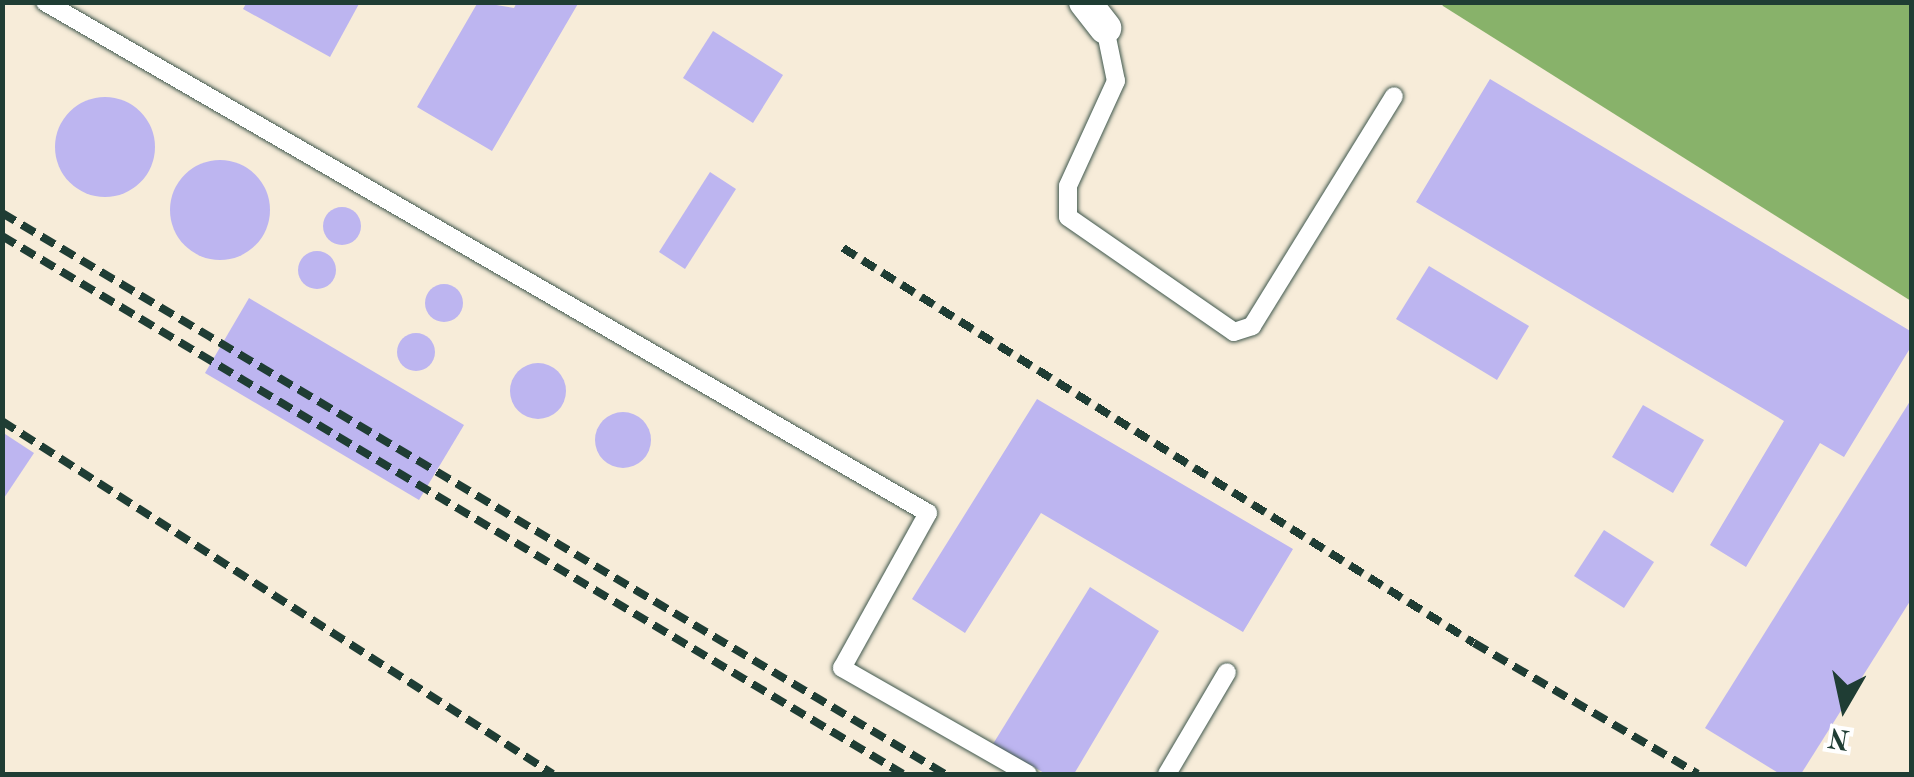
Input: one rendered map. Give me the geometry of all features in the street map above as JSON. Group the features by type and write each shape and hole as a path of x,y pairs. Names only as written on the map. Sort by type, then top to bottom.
{"lane":[{"path":"45,2 928,512 842,668 1028,774"},
{"path":"1095,15 1116,81 1068,186 1068,217 1234,332 1252,326 1394,96"},
{"path":"1167,774 1227,672"}],"green space":[{"path":"1441,3 1911,3 1911,301 1443,6"}],"building":[{"path":"247,2 360,2 330,57 243,9"},
{"path":"478,2 514,8 517,2 579,2 492,151 417,107"},
{"path":"713,31 783,75 753,123 683,78"},
{"path":"1490,79 1912,332 1912,345 1844,457 1820,443 1746,567 1710,545 1784,421 1416,202"},
{"path":"105,97 124,101 140,112 151,128 155,147 151,166 140,182 124,193 105,197 86,193 70,182 59,166 55,147 59,128 70,112 86,101"},
{"path":"220,160 239,164 255,175 266,191 270,210 266,229 255,245 239,256 220,260 201,256 185,245 174,229 170,210 174,191 185,175 201,164"},
{"path":"710,172 736,189 685,269 659,252"},
{"path":"342,207 356,212 361,226 356,240 342,245 328,240 323,226 328,212"},
{"path":"317,251 331,256 336,270 331,284 317,289 303,284 298,270 303,256"},
{"path":"1429,266 1529,326 1497,380 1396,319"},
{"path":"444,284 458,289 463,303 458,317 444,322 430,317 425,303 430,289"},
{"path":"249,298 464,425 419,500 205,373"},
{"path":"416,333 430,338 435,352 430,366 416,371 402,366 397,352 402,338"},
{"path":"538,363 558,371 566,391 558,411 538,419 518,411 510,391 518,371"},
{"path":"1912,398 1912,598 1801,774 1780,774 1705,728"},
{"path":"1037,399 1293,549 1243,632 1041,513 965,633 912,599"},
{"path":"1643,405 1704,440 1673,493 1612,457"},
{"path":"623,412 643,420 651,440 643,460 623,468 603,460 595,440 603,420"},
{"path":"2,432 34,453 2,501"},
{"path":"1604,530 1654,562 1624,608 1574,576"},
{"path":"1090,587 1159,631 1074,774 1046,774 993,744"}],"railway":[{"path":"2,213 945,774"},
{"path":"2,236 903,774"},
{"path":"843,248 1474,643 1698,774"},
{"path":"2,421 553,774"}]}
